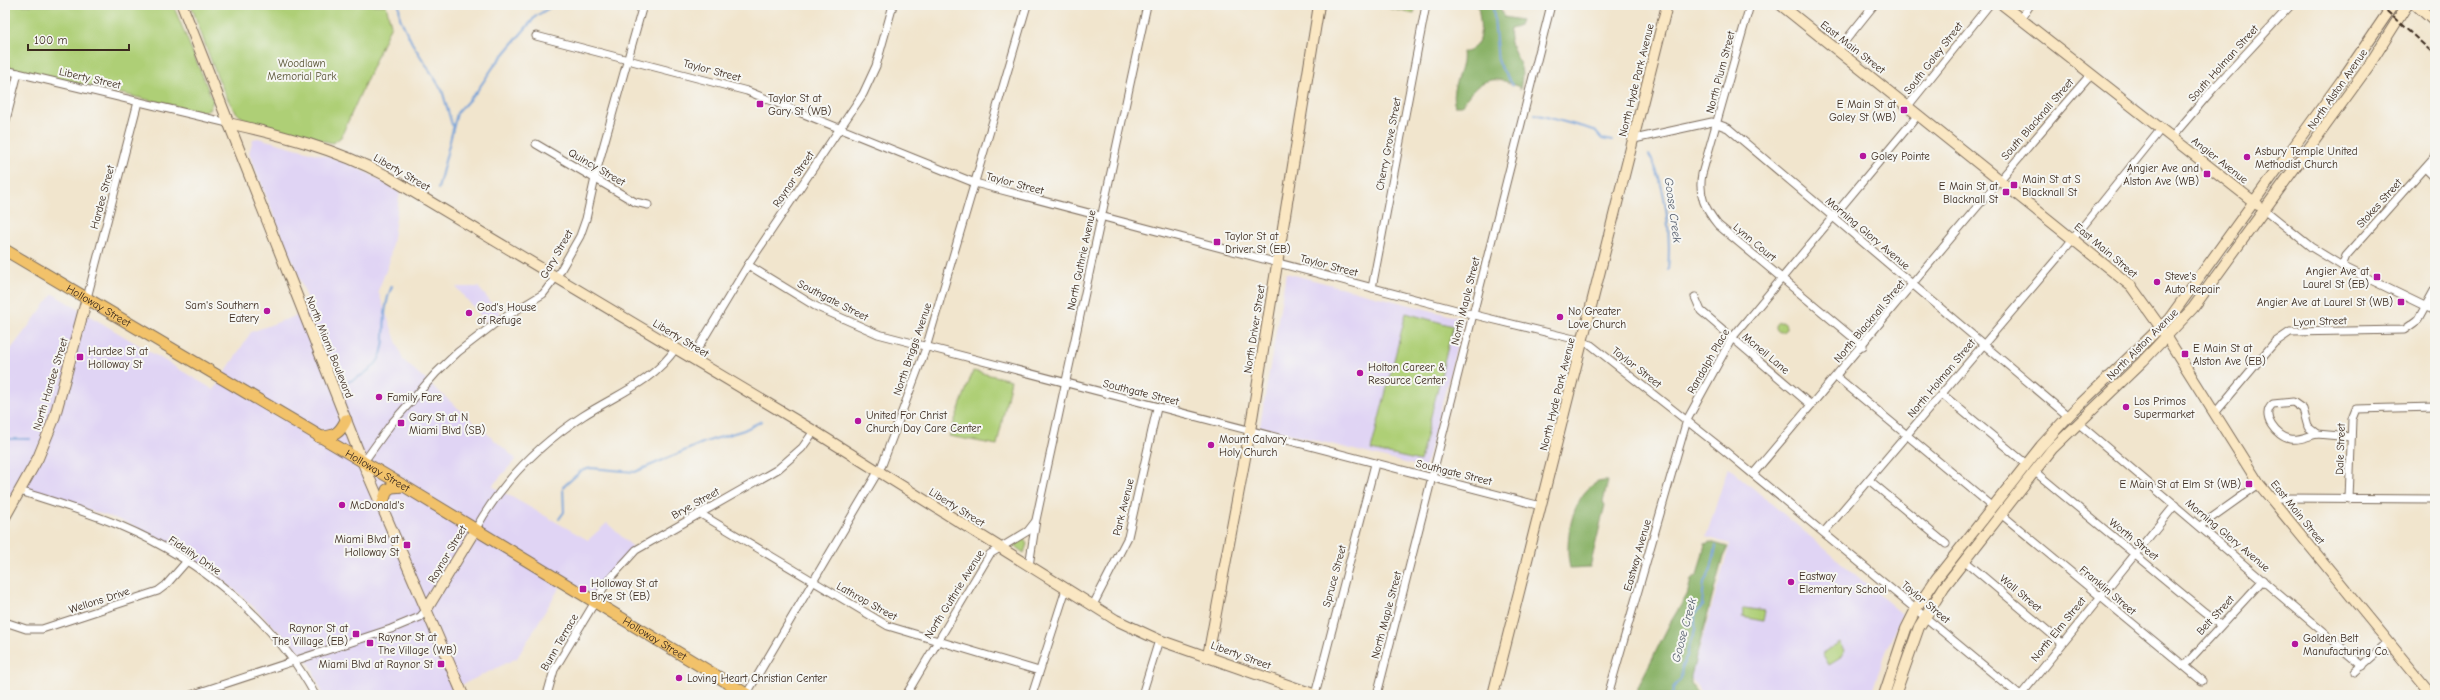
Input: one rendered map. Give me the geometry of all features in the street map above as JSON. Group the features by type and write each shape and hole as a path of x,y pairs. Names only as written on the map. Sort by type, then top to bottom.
{"main road":[{"name":"Holloway Street","path":"5,250 404,486 747,695"},
{"path":"319,437 335,435 342,430 346,420"},
{"path":"382,505 387,490 392,487 404,486"}],"street":[{"name":"North Miami Boulevard","path":"182,5 363,463 463,695"},
{"name":"Gary Street","path":"363,463 391,424 446,364 497,322 543,294 556,277 580,236 586,220 594,178 643,5"},
{"name":"Raynor Street","path":"692,358 748,265 841,129 872,77 894,5"},
{"name":"North Briggs Avenue","path":"747,695 879,472 926,348 1027,5"},
{"name":"North Guthrie Avenue","path":"1029,566 1036,520 1147,5"},
{"name":"North Driver Street","path":"1208,656 1250,432 1319,5"},
{"name":"Cherry Grove Street","path":"1372,288 1426,5"},
{"name":"North Maple Street","path":"1377,695 1551,5"},
{"name":"North Hyde Park Avenue","path":"1493,695 1667,5"},
{"name":"North Plum Street","path":"1718,122 1750,5"},
{"name":"East Main Street","path":"1781,5 2131,286 2167,337 2216,413 2259,484 2432,695"},
{"path":"1838,50 1874,5"},
{"name":"South Goley Street","path":"1908,106 1989,5"},
{"name":"Angier Avenue","path":"2003,5 2312,247 2342,266 2435,311"},
{"path":"2021,19 2030,5"},
{"name":"South Holman Street","path":"2172,137 2291,5"},
{"name":"North Alston Avenue","path":"1884,695 1901,640 1916,609 1992,506 2026,463 2068,416 2161,328 2344,77 2393,5"},
{"name":"North Alston Avenue","path":"1895,695 1913,641 1925,616 1965,561 2034,471 2078,423 2167,337 2193,308 2368,67 2407,5"},
{"path":"2416,5 2435,22"},
{"name":"Taylor Street","path":"536,36 747,91 975,183 1591,345 1754,474 2020,695"},
{"name":"Liberty Street","path":"5,70 228,123 313,145 365,165 814,431 1116,620 1159,640 1316,695"},
{"path":"5,124 18,74"},
{"name":"South Blacknall Street","path":"1999,179 2091,74"},
{"name":"Hardee Street","path":"87,298 138,102"},
{"name":"Randolph Place","path":"1686,420 1732,338 1918,115"},
{"path":"1634,138 1718,122"},
{"name":"Morning Glory Avenue","path":"1718,122 1728,128 1832,218 2068,416"},
{"name":"Lynn Court","path":"1718,122 1713,134 1700,182 1703,203 1718,225 1863,346"},
{"path":"2073,238 2161,128"},
{"name":"Quincy Street","path":"536,144 635,202 648,205"},
{"name":"Stokes Street","path":"2342,266 2346,256 2435,156"},
{"path":"2425,168 2435,178"},
{"name":"North Blacknall Street","path":"1754,474 1913,286 1999,179"},
{"name":"North Holman Street","path":"1824,532 1984,345 2073,238"},
{"name":"Southgate Street","path":"748,265 834,316 878,334 926,348 1157,408 1541,506"},
{"name":"Lyon Street","path":"2216,413 2274,343 2290,332 2397,331 2414,324 2435,289"},
{"name":"Mcneil Lane","path":"1695,297 1701,311 1811,405"},
{"name":"North Hardee Street","path":"5,517 38,458 54,419 87,298"},
{"name":"Raynor Street","path":"191,695 391,629 420,617 427,609 475,530 507,483 546,442 582,416 652,376 676,348"},
{"path":"1837,377 1992,506"},
{"path":"1942,394 2026,463"},
{"path":"2317,434 2308,427 2304,412 2298,404 2293,402 2277,403 2268,409 2268,416 2272,425 2283,437 2295,440 2317,434 2351,437"},
{"name":"Dale Street","path":"2350,499 2352,418 2356,409 2435,407"},
{"name":"Park Avenue","path":"1093,605 1128,537 1157,408"},
{"name":"Eastway Avenue","path":"1608,695 1686,420"},
{"name":"Morning Glory Avenue","path":"2078,423 2363,666"},
{"name":"Brye Street","path":"595,603 607,582 636,550 699,513 778,470 802,448 814,431"},
{"name":"Spruce Street","path":"1316,695 1375,464"},
{"name":"Worth Street","path":"2034,471 2220,625"},
{"path":"1869,480 1946,544"},
{"path":"2200,526 2259,484"},
{"name":"Fidelity Drive","path":"20,491 88,513 122,526 187,561 237,600 294,661 316,695"},
{"path":"2270,498 2435,499"},
{"name":"North Elm Street","path":"2020,695 2175,505"},
{"name":"Lathrop Street","path":"699,513 881,624 937,642 1039,671"},
{"name":"Franklin Street","path":"2001,514 2099,597 2202,681"},
{"name":"North Guthrie Avenue","path":"906,695 990,554 1028,531 1036,520"},
{"name":"Wellons Drive","path":"5,622 26,629 42,629 147,596 166,585 187,561"},
{"name":"Wall Street","path":"1965,561 2062,642"},
{"name":"Belt Street","path":"2184,666 2220,625 2263,580"},
{"path":"1032,695 1066,589"},
{"name":"Bunn Terrace","path":"547,695 554,670 595,603"},
{"path":"1142,695 1159,640"},
{"path":"2355,672 2389,642"}],"shaded area":[{"path":"258,138 336,159 368,173 400,192 389,263 378,291 403,360 516,459 492,486 588,540 607,523 633,547 608,576 595,598 564,580 517,658 449,691 450,695 323,695 311,666 298,650 243,597 214,573 157,538 123,521 16,487 5,506 5,357 53,294 214,390 251,332 312,310 249,153 253,139"},
{"name":"Holton Career & Resource Center","path":"1286,273 1464,319 1425,468 1260,426"},
{"path":"456,287 478,287 501,314 488,324"},
{"name":"Eastway Elementary School","path":"1728,467 1902,614 1885,652 1871,695 1703,695 1691,678 1730,544 1706,537"}],"green space":[{"path":"5,5 173,5 213,101 209,110 201,112 5,67"},
{"name":"Woodlawn Memorial Park","path":"191,5 386,5 391,25 341,137 333,143 271,129 248,121 240,116 233,108 219,81"},
{"path":"1387,5 1416,5 1414,14 1388,8"},
{"path":"1478,5 1499,5 1504,17 1521,20 1518,27 1510,29 1509,34 1511,44 1522,71 1520,90 1519,87 1509,82 1492,80 1479,85 1473,90 1461,106 1455,106 1453,99 1461,66 1462,52 1470,50 1479,41 1480,27"},
{"path":"1406,313 1453,326 1420,461 1371,450"},
{"path":"1779,322 1783,322 1785,323 1785,331 1779,332 1776,329 1776,325"},
{"path":"973,371 1011,380 997,445 949,436"},
{"path":"1608,481 1603,502 1605,505 1590,567 1570,568 1568,558 1569,534 1575,509 1587,489 1597,482"},
{"path":"1024,539 1027,544 1024,553 1013,545"},
{"path":"1710,542 1728,547 1723,557 1691,676 1691,684 1698,695 1634,695 1670,623 1687,595 1691,580 1697,576 1705,544"},
{"path":"1744,608 1765,611 1763,621 1742,617"},
{"path":"1840,642 1845,650 1839,659 1829,665 1822,653"}],"waterway":[{"path":"399,5 400,18 412,43 442,90 452,125"},
{"path":"438,189 457,113 477,91 494,66 536,16 554,5"},
{"name":"Goose Creek","path":"1493,5 1498,63 1513,85"},
{"name":"Goose Creek","path":"1535,114 1594,130 1602,139 1612,141"},
{"name":"Goose Creek","path":"1649,155 1655,167 1664,196 1669,242 1668,270"},
{"path":"342,384 362,375 374,366 381,355 384,344 387,302 392,286"},
{"path":"559,519 564,512 563,487 581,471 591,468 635,472 705,442 744,430 762,421"},
{"path":"5,439 30,439"},
{"name":"Goose Creek","path":"1672,695 1673,688 1681,678 1682,666 1687,657 1689,645 1695,630 1695,614 1702,606 1704,582 1711,570 1716,546"}],"railway":[{"path":"2380,5 2435,55"}],"place":[{"name":"Taylor St at Gary St (WB)","path":"760,104"},
{"name":"E Main St at Goley St (WB)","path":"1904,110"},
{"name":"Goley Pointe","path":"1863,156"},
{"name":"Asbury Temple United Methodist Church","path":"2247,157"},
{"name":"Angier Ave and Alston Ave (WB)","path":"2207,174"},
{"name":"Main St at S Blacknall St","path":"2014,185"},
{"name":"E Main St at Blacknall St","path":"2006,192"},
{"name":"Taylor St at Driver St (EB)","path":"1217,242"},
{"name":"Angier Ave at Laurel St (EB)","path":"2377,277"},
{"name":"Steve's Auto Repair","path":"2157,282"},
{"name":"Angier Ave at Laurel St (WB)","path":"2401,302"},
{"name":"Sam's Southern Eatery","path":"267,311"},
{"name":"God's House of Refuge","path":"469,313"},
{"name":"No Greater Love Church","path":"1560,317"},
{"name":"E Main St at Alston Ave (EB)","path":"2185,354"},
{"name":"Hardee St at Holloway St","path":"80,357"},
{"name":"Holton Career & Resource Center","path":"1360,373"},
{"name":"Family Fare","path":"379,397"},
{"name":"Los Primos Supermarket","path":"2126,407"},
{"name":"United For Christ Church Day Care Center","path":"858,421"},
{"name":"Gary St at N Miami Blvd (SB)","path":"401,423"},
{"name":"Mount Calvary Holy Church","path":"1211,445"},
{"name":"E Main St at Elm St (WB)","path":"2249,484"},
{"name":"McDonald's","path":"342,505"},
{"name":"Miami Blvd at Holloway St","path":"407,545"},
{"name":"Eastway Elementary School","path":"1791,582"},
{"name":"Holloway St at Brye St (EB)","path":"583,589"},
{"name":"Raynor St at The Village (EB)","path":"356,634"},
{"name":"Raynor St at The Village (WB)","path":"370,643"},
{"name":"Golden Belt Manufacturing Co.","path":"2295,644"},
{"name":"Miami Blvd at Raynor St","path":"441,664"},
{"name":"Loving Heart Christian Center","path":"679,678"}]}
